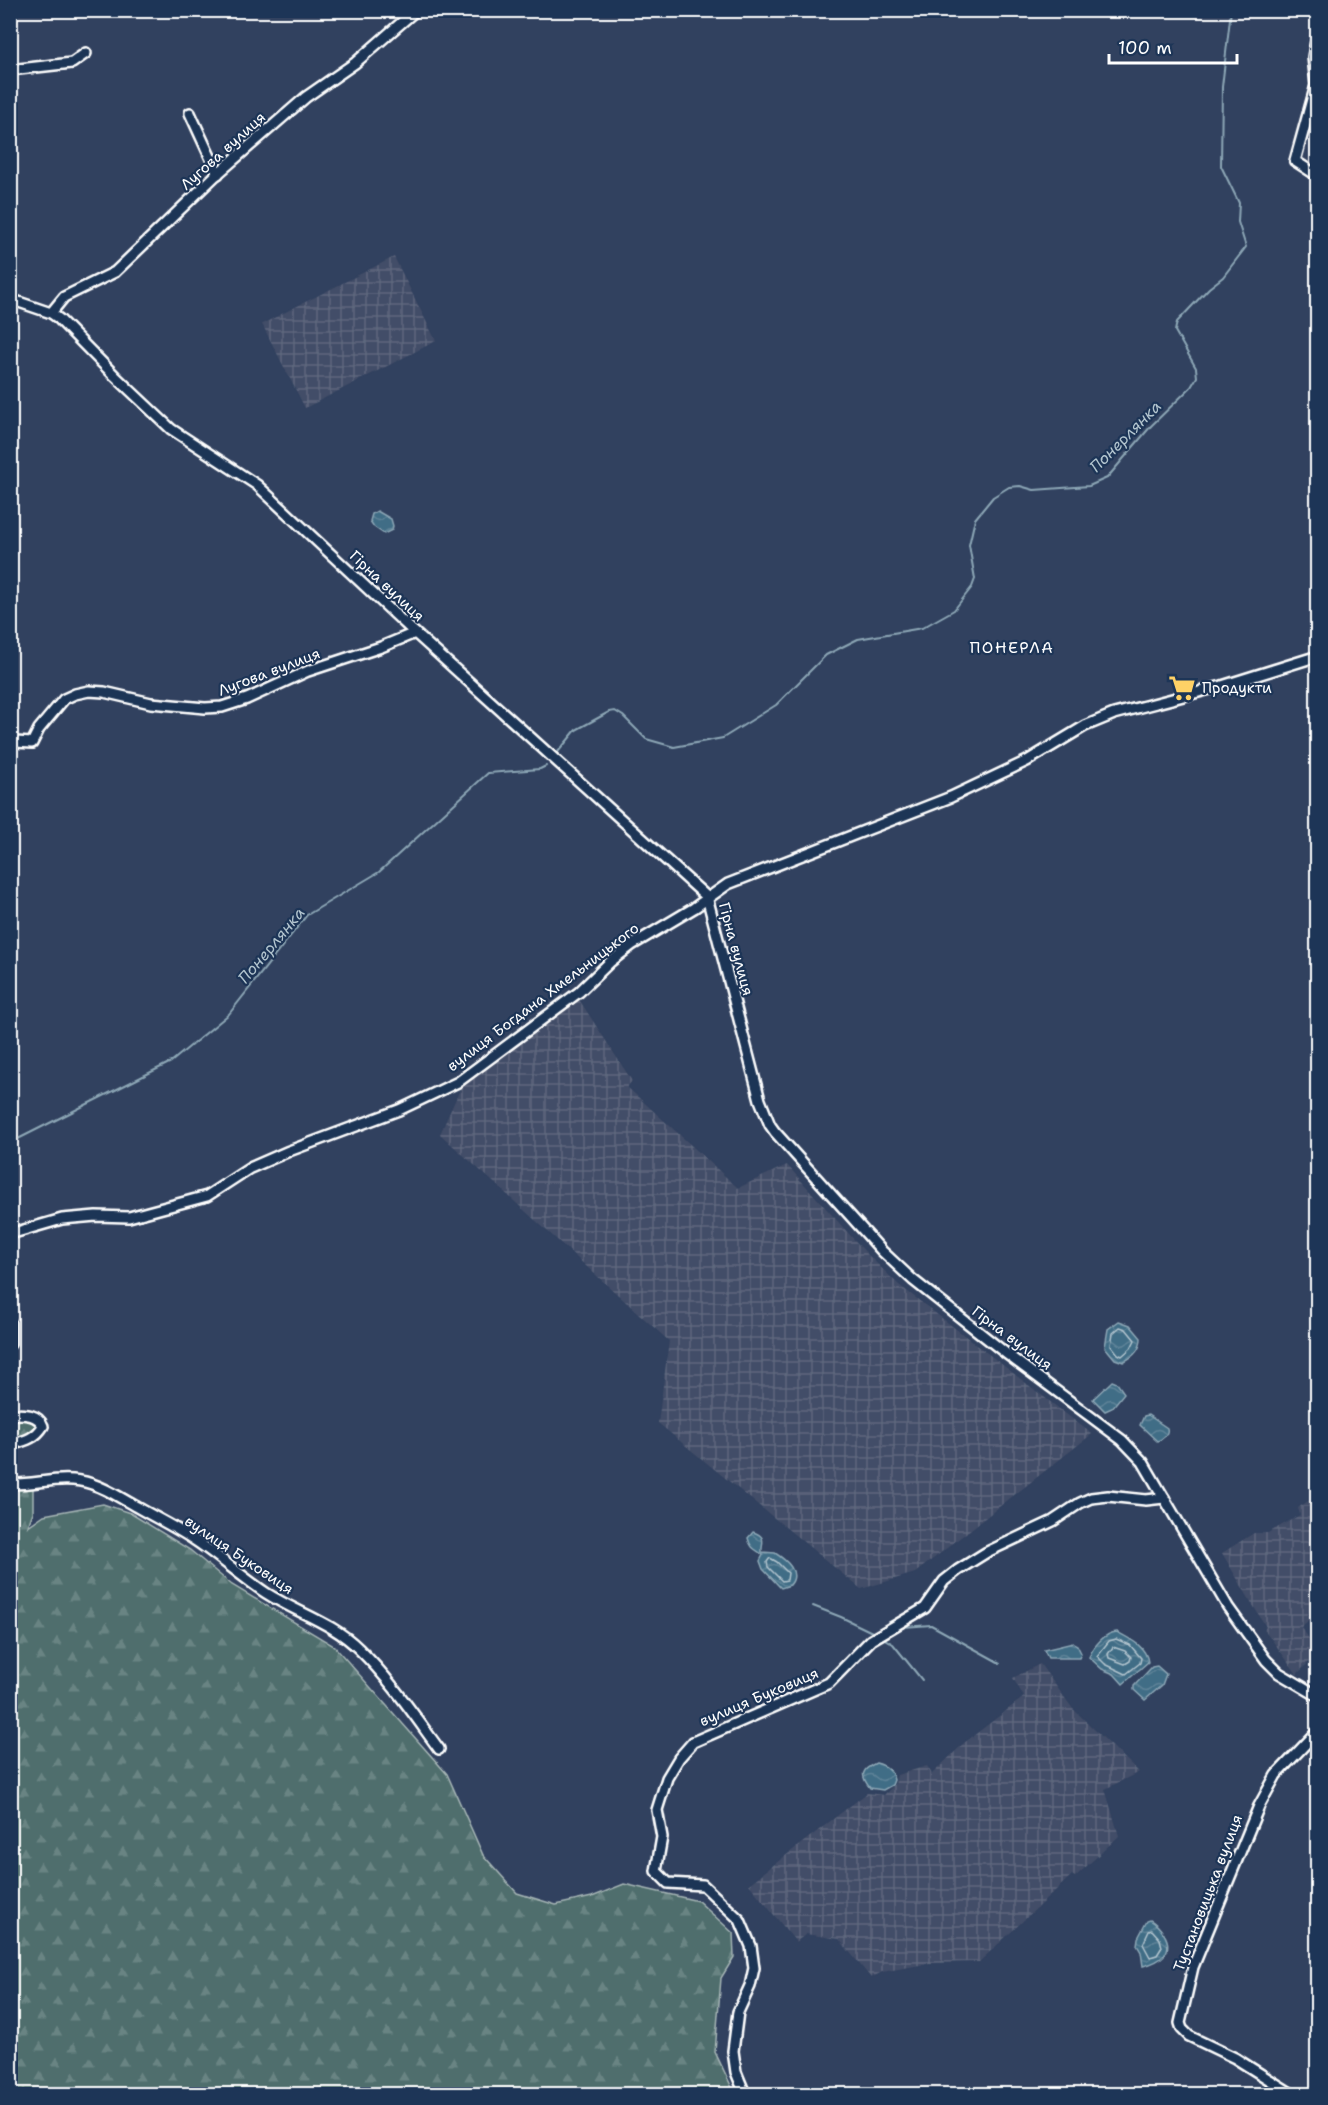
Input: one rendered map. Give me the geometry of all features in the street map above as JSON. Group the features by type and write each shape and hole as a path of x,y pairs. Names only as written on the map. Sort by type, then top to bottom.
{"street":[{"name":"Лугова вулиця","path":"51,313 64,297 115,272 218,174 306,97 354,63 416,10"},
{"path":"1317,30 1314,57 1316,85 1295,161 1317,176"},
{"path":"10,70 72,63 86,53"},
{"path":"190,113 218,174"},
{"name":"Гірна вулиця","path":"10,299 51,313 171,429 256,485 415,633 707,897 760,1100 775,1132 882,1251 913,1280 1008,1355 1122,1440 1143,1462 1228,1607 1266,1660 1279,1673 1317,1696"},
{"name":"Лугова вулиця","path":"10,746 15,742 32,743 39,729 64,699 75,694 89,691 104,692 151,703 205,708 222,707 247,699 308,671 381,647 415,633"},
{"name":"вулиця Богдана Хмельницького","path":"10,1234 62,1219 96,1216 129,1217 207,1196 250,1168 399,1110 458,1082 579,992 610,962 632,945 694,908 728,884 951,797 1028,761 1085,726 1114,714 1222,686 1317,656"},
{"path":"10,1322 10,1344"},
{"path":"10,1414 35,1416 43,1426 30,1440 10,1445"},
{"name":"вулиця Буковиця","path":"10,1484 53,1479 72,1479 91,1483 110,1491 195,1541 284,1605 323,1622 342,1634 359,1649 396,1690 439,1749"},
{"name":"вулиця Буковиця","path":"745,2094 736,2072 733,2051 738,2012 750,1986 754,1968 751,1946 740,1920 703,1885 668,1883 656,1870 662,1837 657,1810 667,1778 679,1758 693,1742 829,1683 871,1640 925,1608 944,1581 987,1552 1053,1521 1091,1498 1108,1496 1146,1500 1164,1498"},
{"name":"Тустановицька вулиця","path":"1292,2094 1235,2058 1189,2036 1180,2023 1193,1967 1259,1806 1276,1775 1317,1731"}],"shaded area":[{"path":"394,257 436,341 305,408 262,324"},
{"path":"578,998 632,1081 627,1087 738,1188 787,1165 868,1255 899,1285 1092,1434 915,1573 861,1589 658,1423 669,1341 440,1134 463,1083"},
{"path":"1317,1495 1317,1604 1307,1614 1311,1618 1301,1627 1317,1650 1317,1654 1297,1674 1264,1629 1266,1627 1222,1553 1254,1533 1268,1533 1300,1515 1298,1508"},
{"path":"1040,1664 1073,1709 1139,1772 1105,1789 1119,1836 1075,1877 1072,1875 979,1962 931,1963 882,1972 871,1978 839,1939 806,1934 796,1942 749,1884 867,1793 884,1795 895,1784 897,1775 927,1766 932,1774 964,1743 1024,1697 1013,1678"}],"green space":[{"path":"11,1418 30,1419 37,1423 36,1431 11,1442"},
{"path":"33,1485 33,1512 28,1526 44,1515 103,1504 130,1513 190,1550 232,1585 334,1646 447,1774 483,1855 517,1893 556,1905 592,1897 624,1884 698,1901 733,1933 734,1957 721,1978 715,2052 735,2094 11,2094 10,1486"}],"water":[{"path":"377,511 391,519 392,530 384,534 374,527 370,521 372,514"},
{"path":"1119,1321 1130,1325 1141,1338 1136,1352 1123,1362 1115,1359 1105,1347 1108,1329"},
{"path":"1112,1381 1117,1383 1124,1393 1112,1408 1105,1411 1093,1399"},
{"path":"1148,1415 1167,1428 1163,1438 1157,1441 1140,1425 1144,1416"},
{"path":"753,1532 761,1536 763,1540 762,1552 775,1553 791,1567 794,1576 790,1585 781,1588 763,1569 760,1561 763,1555 749,1542 748,1538"},
{"path":"1117,1632 1141,1647 1148,1662 1123,1684 1114,1674 1102,1669 1089,1657 1100,1641"},
{"path":"1073,1643 1077,1645 1081,1653 1079,1658 1048,1658 1044,1650"},
{"path":"1157,1666 1166,1674 1162,1685 1145,1700 1134,1690 1134,1686 1152,1667"},
{"path":"876,1763 888,1768 894,1780 892,1785 883,1790 870,1788 865,1780 865,1771"},
{"path":"1150,1920 1164,1934 1168,1946 1160,1959 1143,1966 1141,1952 1137,1945 1138,1938 1147,1921"}],"waterway":[{"name":"Понерлянка","path":"558,752 576,730 615,711 646,739 674,747 723,738 776,705 826,655 858,639 922,628 954,610 972,587 975,579 969,545 975,519 993,497 1009,487 1020,486 1034,490 1089,486 1107,478 1151,426 1191,387 1197,377 1196,368 1175,331 1177,322 1209,288 1223,277 1246,247 1238,222 1239,203 1221,166 1222,87 1231,10"},
{"name":"Понерлянка","path":"10,1143 171,1062 229,1014 307,915 379,872 488,773 540,769 546,766"},
{"path":"813,1606 872,1632"},
{"path":"892,1633 903,1627 931,1625 1000,1663"},
{"path":"883,1638 893,1644 922,1680"}],"place":[{"name":"Продукти","path":"1182,688"}],"district":[{"name":"ПОНЕРЛА","path":"1012,647"}]}
